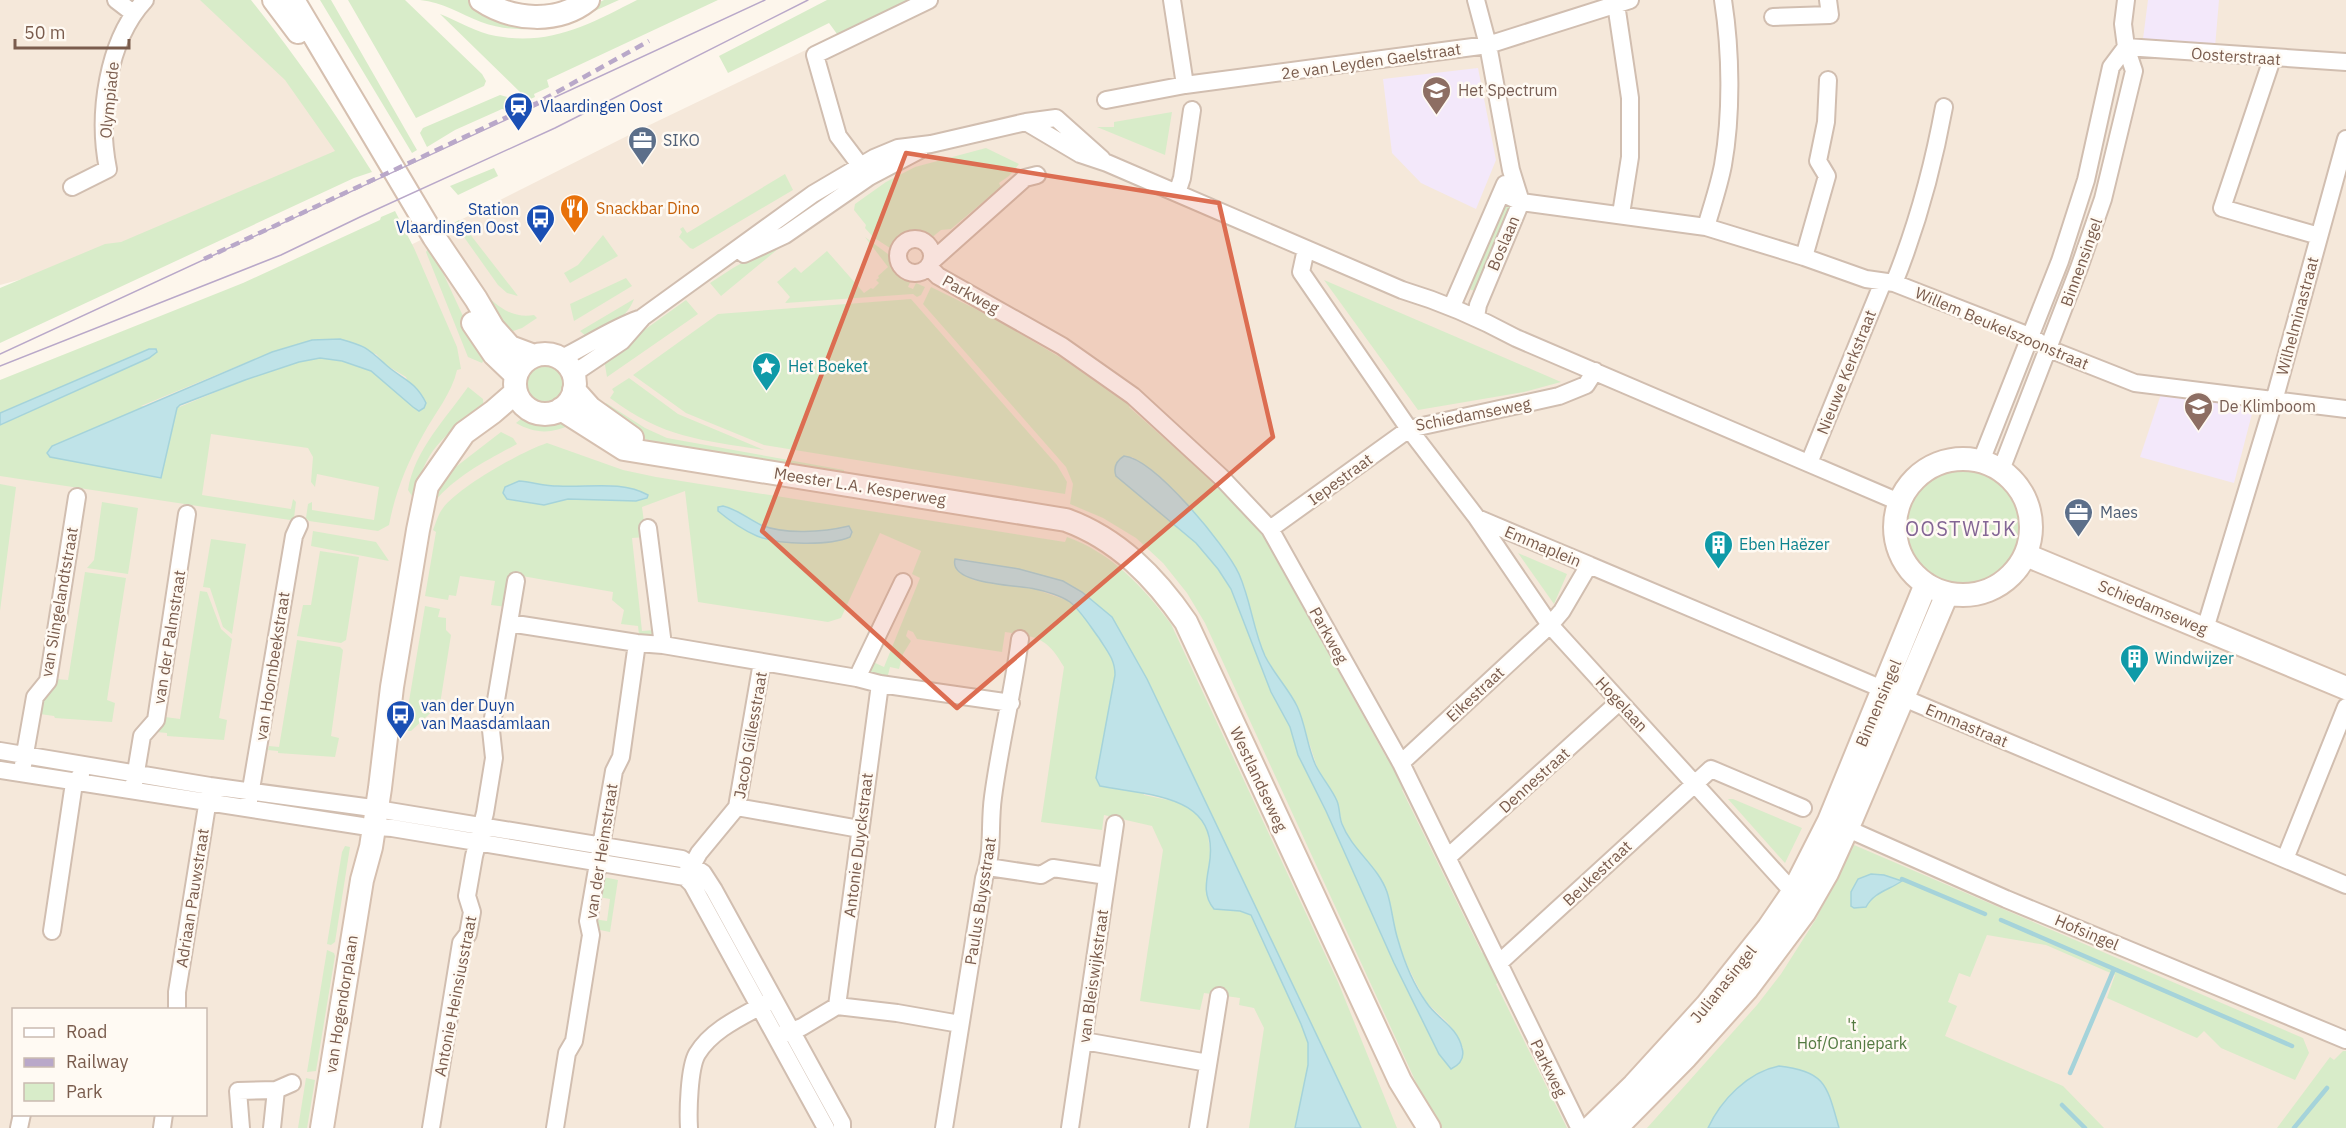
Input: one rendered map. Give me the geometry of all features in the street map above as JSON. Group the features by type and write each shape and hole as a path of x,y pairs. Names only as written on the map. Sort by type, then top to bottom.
{"street":[{"path":"116,0 133,14"},
{"name":"Olympiade","path":"72,187 108,169 105,152 108,85 112,61 120,37 133,14 145,0"},
{"path":"274,0 296,30 335,72"},
{"path":"293,0 308,21 335,72 434,237 493,328 510,347 534,356 547,355 569,374 570,401 561,409 545,414 520,392 481,337 463,305 434,237"},
{"path":"481,0 491,7 517,16 560,15 578,8 588,0"},
{"path":"865,171 838,136 815,55 929,0"},
{"path":"1173,0 1185,85"},
{"name":"Boslaan","path":"1476,0 1488,45 1511,170 1521,202 1478,304 1476,317"},
{"path":"1706,227 1723,164 1728,107 1727,26 1723,0"},
{"path":"1773,17 1830,15 1828,0"},
{"name":"Binnensingel","path":"2001,470 2049,349 2103,199 2134,71 2126,47 2123,24 2126,0"},
{"path":"1621,214 1630,157 1630,98 1623,2"},
{"name":"2e van Leyden Gaelstraat","path":"1106,100 1185,85 1488,45 1623,2"},
{"name":"Binnensingel","path":"1981,461 2032,337 2060,261 2086,180 2111,67 2126,47"},
{"name":"Oosterstraat","path":"2126,47 2272,59 2346,62"},
{"path":"2272,59 2222,208 2319,236"},
{"path":"1804,257 1827,176 1818,161 1826,122 1828,80"},
{"name":"Nieuwe Kerkstraat","path":"1809,463 1918,216 1944,107"},
{"path":"1177,193 1182,178 1192,110"},
{"path":"569,374 622,340 643,317 813,194 931,144 1026,122 1056,118 1107,163 1402,290 1452,306 1590,378 1809,463 1899,502"},
{"name":"Wilhelminastraat","path":"2205,629 2274,401 2346,140"},
{"name":"Boslaan","path":"1452,306 1511,170"},
{"path":"707,272 785,235 865,171"},
{"name":"Parkweg","path":"1037,175 1024,178 930,264 938,276 1062,346 1133,396 1221,477 1270,529 1401,764 1577,1123 1582,1128"},
{"name":"Willem Beukelszoonstraat","path":"1501,193 1521,202 1706,227 1866,279 1888,282 2032,337 2049,349 2135,383 2346,409"},
{"path":"813,194 816,212"},
{"name":"Schiedamseweg","path":"1305,249 1301,272 1409,429 1559,396 1590,378"},
{"path":"520,392 523,364 534,356"},
{"name":"Meester L.A. Kesperweg","path":"569,374 590,408 653,453"},
{"name":"van Hogendorplaan","path":"322,1128 362,880 369,817 427,486 454,449 472,446 502,424 520,392"},
{"name":"Meester L.A. Kesperweg","path":"561,409 624,449 1066,520"},
{"name":"Emmaplein","path":"1409,429 1477,518 1550,625 1562,611 1589,565 1477,518"},
{"name":"Iepestraat","path":"1270,529 1409,429"},
{"path":"1953,459 1981,461 2001,470 2022,492 2030,513 2031,534 2026,555 2011,577 1996,587 1973,595 1947,594 1926,584 1908,567 1897,546 1895,520 1899,502 1913,480 1931,466 1953,459"},
{"name":"van Slingelandtstraat","path":"21,774 35,698 48,681 77,497"},
{"name":"van der Palmstraat","path":"135,782 142,736 156,720 187,514"},
{"name":"Westlandseweg","path":"1066,520 1108,539 1129,556 1170,599 1186,622 1400,1081 1429,1128"},
{"name":"van Hoornbeekstraat","path":"248,808 294,536 299,525"},
{"path":"648,528 663,645"},
{"name":"Schiedamseweg","path":"2026,555 2346,688"},
{"name":"Emmastraat","path":"1589,565 2346,885"},
{"name":"Antonie Heinsiusstraat","path":"430,1128 461,943 468,934 472,912 467,896 494,758 491,730 516,580"},
{"path":"857,678 903,582"},
{"name":"Binnensingel","path":"1893,694 1926,584"},
{"name":"Binnensingel","path":"1838,825 1893,694 1947,594"},
{"path":"509,623 637,644 663,645 857,678 880,684 1011,703"},
{"name":"Hogelaan","path":"1550,625 1619,702 1803,896"},
{"name":"Eikestraat","path":"1401,764 1550,625"},
{"name":"Paulus Buysstraat","path":"944,1128 984,878 988,867 994,789 1011,703 1020,639"},
{"name":"van der Heimstraat","path":"555,1128 567,1053 574,1041 591,935 588,921 614,771 621,757 637,644"},
{"name":"Jacob Gillesstraat","path":"689,871 699,853 737,807 762,662"},
{"name":"Antonie Duyckstraat","path":"837,1006 880,684"},
{"name":"Dennestraat","path":"1448,857 1619,702"},
{"path":"2285,859 2346,707"},
{"path":"0,751 83,765 207,803 369,817"},
{"path":"52,931 74,783 81,775 83,765"},
{"path":"1695,782 1711,769 1803,808"},
{"path":"0,770 74,783 135,782 210,786 369,817 600,854 682,859 689,871 703,873 714,890 767,1003 784,1034 842,1123 842,1128"},
{"name":"Beukestraat","path":"1499,963 1695,782"},
{"name":"Adriaan Pauwstraat","path":"177,1008 177,992 210,786"},
{"name":"Jacob Gillesstraat","path":"737,807 860,829"},
{"name":"van Bleiswijkstraat","path":"1070,1128 1115,824"},
{"name":"Julianasingel","path":"1616,1128 1686,1057 1747,989 1792,931 1803,896 1838,825"},
{"name":"Hofsingel","path":"1838,825 2006,899 2345,1036"},
{"path":"988,867 1041,875 1053,868 1107,876"},
{"name":"Julianasingel","path":"1590,1128 1634,1085 1706,1006 1769,927 1803,896"},
{"path":"1198,1128 1219,996"},
{"path":"688,1128 688,1104 696,1056 714,1034 767,1003"},
{"path":"784,1034 802,1027 837,1006 960,1024"},
{"path":"784,1034 826,1128"},
{"path":"1084,1041 1208,1063"},
{"name":"Westlandseweg","path":"1400,1081 1411,1128"},
{"path":"241,1128 238,1091 276,1090 292,1083"},
{"path":"272,1128 276,1090"}],"highlighted area":[{"path":"906,153 1219,203 1273,437 957,708 762,531"}],"shaded area":[{"path":"0,0 230,0 349,154 111,255 0,285"},
{"path":"910,0 2346,0 2346,1128 0,1128 0,427 361,270 635,132"},
{"path":"2148,0 2219,0 2215,47 2143,39"},
{"name":"Het Spectrum","path":"1478,68 1496,160 1476,209 1421,183 1392,153 1383,79"},
{"name":"De Klimboom","path":"2161,394 2254,406 2234,483 2140,457"}],"green space":[{"path":"200,0 251,0 314,84 372,172 354,178 0,343 0,288 105,244 121,242 335,151 285,80"},
{"path":"320,0 331,0 417,150 412,153"},
{"path":"348,0 405,0 482,74 486,81 484,86 416,118"},
{"path":"420,0 471,0 580,11 604,0 619,0 552,26 518,29 481,22 444,6"},
{"path":"637,0 718,0 547,80 549,87 534,94 535,97 526,101 523,95 440,14 475,30 496,36 535,38 570,31"},
{"path":"827,0 918,0 840,38 829,23 728,73 719,56"},
{"path":"500,95 514,99 517,105 507,110 502,109 455,130 427,147 420,133 423,128"},
{"path":"1172,112 1165,155 1097,127 1114,127 1114,122"},
{"path":"986,148 1019,164 1009,176 999,183 1001,187 951,229 941,230 930,239 908,236 900,241 893,250 873,237 854,210 855,204 886,182 915,167"},
{"path":"494,168 498,176 458,195 450,186"},
{"path":"785,174 793,190 693,249 679,237 682,232 680,229 683,227 687,233"},
{"path":"1505,203 1511,207 1476,291 1467,289"},
{"path":"395,211 414,248 457,347 461,369 457,370 447,395 412,456 398,490 389,525 378,531 309,521 306,518 308,504 312,502 312,510 374,520 379,487 317,474 315,487 311,482 313,457 308,448 211,434 202,495 291,509 293,499 296,502 294,518 290,520 0,476 0,425 149,358 153,349 0,413 0,380 243,283 380,220 381,217","holes":["312,340 376,354 386,365 406,377 419,410 371,371 342,361 320,358 299,362 245,380 177,408 141,406 272,352"]},
{"path":"459,220 518,296 507,293 498,285 454,223"},
{"path":"603,235 618,256 570,283 564,273 578,265"},
{"path":"788,237 784,244 721,296 710,283 733,268"},
{"path":"865,237 892,257 899,271 912,278 908,287 913,289 916,283 925,287 921,295 785,303 790,297 777,282 795,267 801,273 827,251 864,293 873,289 879,283 876,280 878,276 888,267"},
{"path":"451,243 475,280 495,303 507,311 519,315 534,315 537,318 522,328 504,334"},
{"path":"430,245 485,358 482,363 468,357 426,252"},
{"path":"626,278 632,286 574,321 570,304"},
{"path":"1324,280 1561,382 1524,392 1418,410"},
{"path":"931,287 992,317 1063,359 1122,400 1125,397 1132,403 1129,407 1201,471 1245,516 1252,517 1276,550 1272,552 1386,757 1390,755 1407,788 1402,790 1482,953 1486,951 1501,981 1496,984 1567,1128 1437,1128 1205,623 1187,593 1163,563 1136,538 1103,518 1070,504 1073,484 1066,467 923,304","holes":["1132,457 1151,469 1179,495 1233,563 1245,588 1259,643 1266,658 1297,705 1317,767 1337,802 1342,823 1352,844 1386,890 1398,942 1408,967 1425,1001 1447,1022 1457,1035 1463,1049 1439,1054 1394,963 1326,811 1298,755 1290,727 1271,692 1231,589 1196,543 1116,476"]},
{"path":"634,299 626,312 608,327 588,338 580,331"},
{"path":"911,299 1057,465 1067,482 1065,494 764,445 686,413 633,375 718,314"},
{"path":"686,300 698,314 607,377 604,359"},
{"path":"544,366 551,367 557,372 562,378 562,392 557,398 551,403 544,404 537,403 531,398 526,392 525,385 526,378 531,372 537,367"},
{"path":"629,378 678,414 764,450 702,440 648,422 610,398 614,392 612,389"},
{"path":"468,387 483,399 484,410 457,427 437,445 423,468 414,499 408,490 417,462 432,436"},
{"path":"606,403 645,428 667,438 844,470 844,472 657,444 632,433 604,406"},
{"path":"521,419 554,420 572,424 557,430 537,431 516,423"},
{"path":"501,432 513,438 517,444 462,476 434,502 444,476"},
{"path":"547,443 623,470 656,477 1065,542 1067,537 1098,552 1112,562 1138,584 1171,624 1338,982 1397,1128 1361,1128 1147,679 1082,592 1064,581 1019,569 962,559 973,580 1035,589 1069,601 1087,621 1115,662 1115,675 1144,795 1182,803 1197,813 1207,828 1211,859 1206,885 1214,909 1240,911 1251,915 1301,1024 1308,1043 1308,1065 1295,1128 1249,1128 1264,1028 1254,1008 1239,1005 1240,998 1204,993 1200,1010 1140,1001 1163,850 1152,826 1104,815 1102,830 1041,822 1064,667 1046,644 1033,637 1005,632 1002,652 917,639 913,632 908,630 906,636 911,641 903,654 899,669 890,667 887,679 866,672 871,661 884,667 920,578 912,574 921,551 880,533 841,618 828,622 698,602 685,491 642,507 646,537 632,538 642,631 655,630 653,637 639,635 638,626 621,624 624,610 612,600 613,592 522,576 507,607 491,605 495,581 460,576 456,596 449,595 448,600 425,596 436,532 433,530 443,508 462,490 506,462","holes":["519,481 553,486 615,486 637,490 647,495 563,499 544,505 510,500"]},
{"path":"1963,465 1987,470 2007,483 2020,503 2025,527 2020,551 2007,571 1987,584 1963,589 1939,584 1919,571 1906,551 1901,527 1906,503 1919,483 1939,470"},
{"path":"0,484 16,487 0,611"},
{"path":"102,502 138,508 128,574 87,568 94,560"},
{"path":"313,531 376,542 389,561 311,546"},
{"path":"211,539 246,544 232,634 223,627 210,588 203,587"},
{"path":"320,551 359,557 346,640 341,643 297,636 303,605 311,605"},
{"path":"1518,553 1567,574 1554,604"},
{"path":"85,572 126,578 107,700 115,703 112,722 55,718 40,714 43,700 55,685 56,679 68,680"},
{"path":"200,591 207,592 221,629 232,639 219,718 227,720 224,740 167,736 167,733 157,732 164,723 165,717 180,719"},
{"path":"425,606 440,609 438,617 446,618 446,630 451,635 440,704 411,731 404,731"},
{"path":"297,640 340,647 343,650 331,736 339,738 335,757 278,753 278,751 268,750 269,746 279,747"},
{"path":"1728,799 1733,799 1802,828 1785,863"},
{"name":"'t Hof/Oranjepark","path":"1854,845 2303,1038 2309,1053 2295,1080 2221,1048 2204,1031 2197,1038 2107,998 2115,975 2046,945 1987,935 1970,977 1959,973 1948,1002 1957,1006 1945,1036 2063,1086 2104,1128 1647,1128 1757,1005 1781,974 1816,919"},
{"path":"345,846 350,847 335,942 331,945 327,944 342,852"},
{"path":"603,877 618,880 610,932 595,929 593,919 607,921 610,899 599,897"},
{"path":"327,950 335,956 316,1071 307,1072"},
{"path":"2346,1051 2346,1128 2277,1128 2330,1057 2334,1060"},
{"path":"306,1078 315,1080 307,1128 298,1128"}],"water":[{"path":"340,339 365,348 417,389 426,403 424,408 419,411 413,407 371,371 342,361 320,358 299,362 245,380 180,405 177,408 161,478 50,457 47,453 52,446 272,352 312,340"},
{"path":"149,349 156,349 157,352 149,358 0,425 0,413"},
{"path":"1124,456 1137,461 1171,487 1220,544 1239,574 1265,656 1297,706 1313,759 1337,801 1346,833 1378,874 1387,892 1398,940 1413,980 1430,1008 1451,1028 1459,1040 1463,1052 1462,1058 1451,1069 1439,1054 1394,963 1326,811 1298,755 1290,727 1271,692 1231,589 1196,543 1116,476 1116,464"},
{"path":"519,481 553,486 615,486 638,490 648,495 647,498 636,501 568,499 544,505 507,499 503,493 505,487"},
{"path":"723,506 770,528 804,532 849,526 852,532 850,537 830,542 791,543 766,539 747,531 727,518 718,511 718,507"},
{"path":"955,559 1019,569 1063,581 1082,592 1112,617 1147,679 1361,1128 1295,1128 1308,1065 1308,1043 1251,915 1240,911 1214,909 1208,899 1206,884 1210,842 1204,825 1193,812 1178,803 1160,797 1100,786 1096,778 1115,669 1108,651 1099,638 1078,610 1067,600 1039,590 973,579 956,568"},
{"path":"1871,874 1884,875 1902,881 1877,895 1866,907 1854,908 1851,906 1851,892 1858,879"},
{"path":"1779,1066 1807,1072 1822,1083 1831,1101 1839,1128 1708,1128 1720,1107 1746,1081 1768,1069"}],"waterway":[{"path":"1902,879 1985,914"},
{"path":"2001,920 2292,1046"},
{"path":"2070,1073 2114,969"},
{"path":"2294,1128 2327,1088"},
{"path":"2062,1105 2085,1128"}],"tram line":[{"path":"0,354 765,0"},
{"path":"0,366 281,255 555,128 808,0"}],"railway":[{"path":"204,259 537,103 649,41"}],"place":[{"name":"Het Spectrum","path":"1437,116"},
{"name":"Vlaardingen Oost","path":"519,132"},
{"name":"SIKO","path":"642,166"},
{"name":"Snackbar Dino","path":"575,234"},
{"name":"Station Vlaardingen Oost","path":"540,244"},
{"name":"Het Boeket","path":"767,392"},
{"name":"De Klimboom","path":"2198,432"},
{"name":"Maes","path":"2079,538"},
{"name":"Eben Haëzer","path":"1718,570"},
{"name":"Windwijzer","path":"2134,684"},
{"name":"van der Duyn van Maasdamlaan","path":"400,740"}],"district":[{"name":"OOSTWIJK","path":"1961,529"}]}
